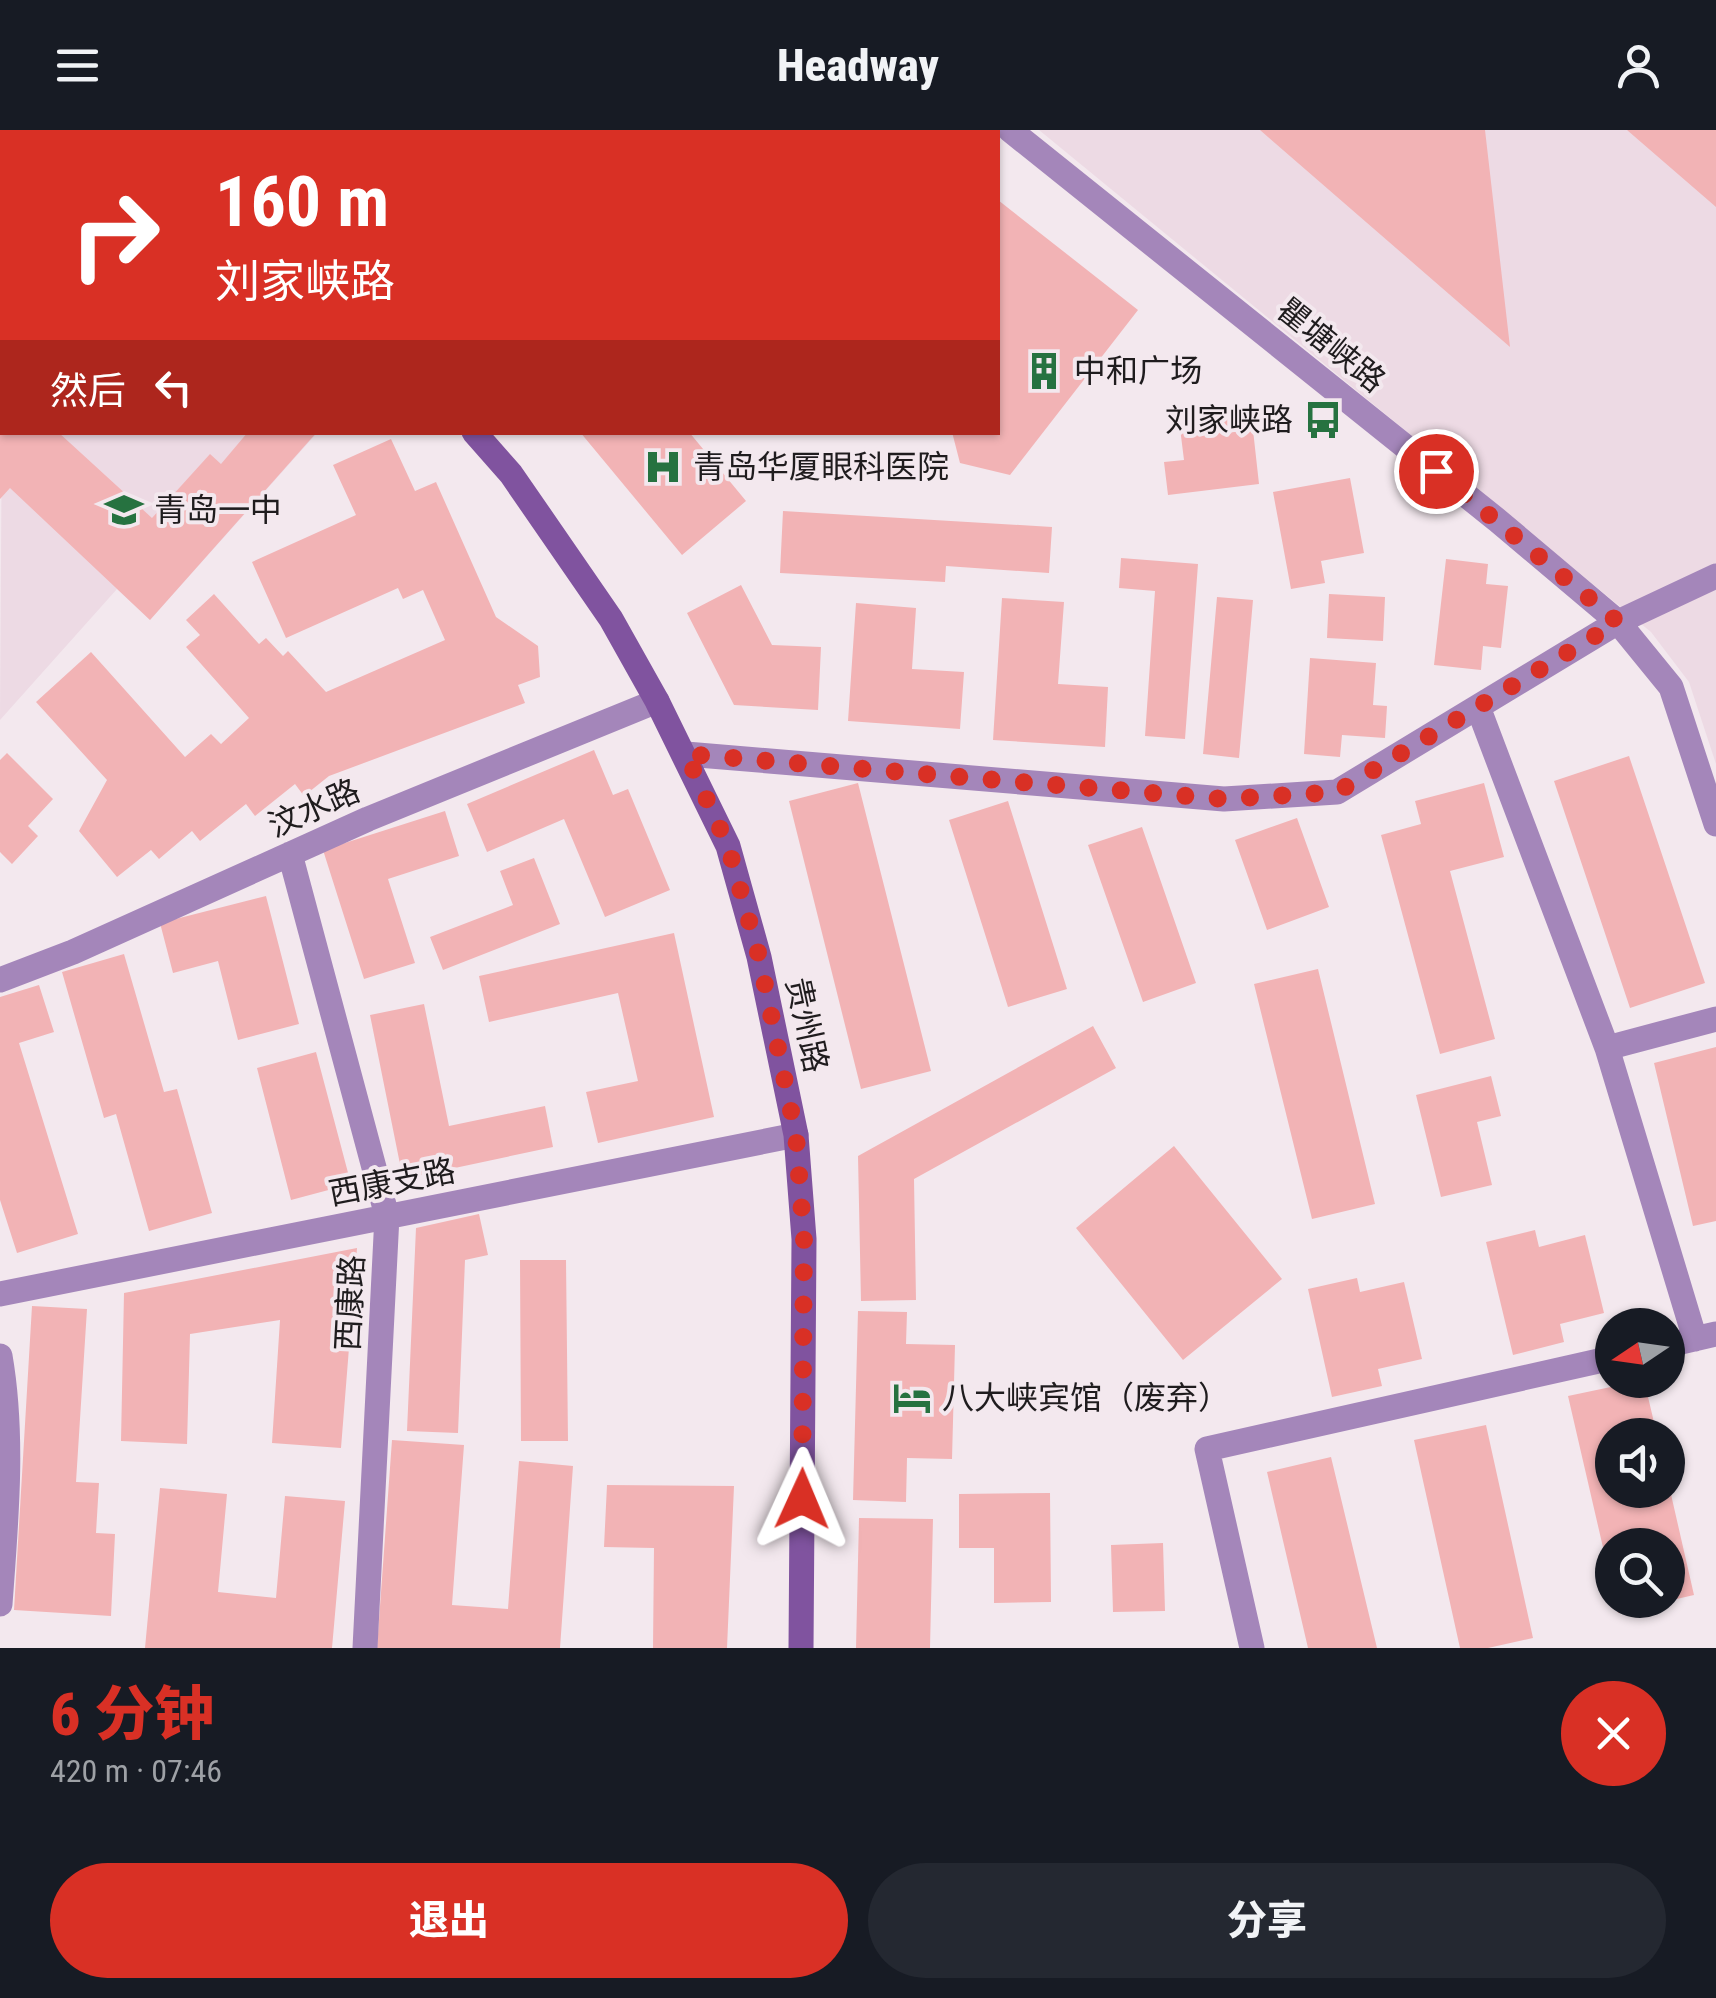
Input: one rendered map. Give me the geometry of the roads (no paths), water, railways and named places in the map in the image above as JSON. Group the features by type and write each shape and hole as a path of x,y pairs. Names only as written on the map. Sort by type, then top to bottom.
{"main road":[{"name":"贵州路","path":"477,435 511,474 611,618 686,754 728,846 759,956 796,1135 804,1239 800,1648"}],"street":[{"name":"瞿塘峡路","path":"1010,130 1497,520 1618,622 1671,687 1716,824"},
{"path":"686,754 1224,799 1337,792 1618,622 1716,576"},
{"name":"汶水路","path":"0,980 657,701"},
{"path":"1478,707 1607,1048 1705,1337"},
{"name":"西康路","path":"290,854 386,1216 365,1648"},
{"path":"1607,1048 1716,1020"},
{"name":"西康支路","path":"0,1294 796,1135"},
{"path":"0,1356 6,1387 8,1498 0,1604"},
{"path":"1252,1648 1206,1449 1595,1362"}],"place":[{"name":"中和广场","path":"1044,371"},
{"name":"刘家峡路","path":"1323,420"},
{"name":"青岛华厦眼科医院","path":"663,467"},
{"name":"青岛一中","path":"124,510"},
{"name":"八大峡宾馆（废弃）","path":"912,1398"}]}
